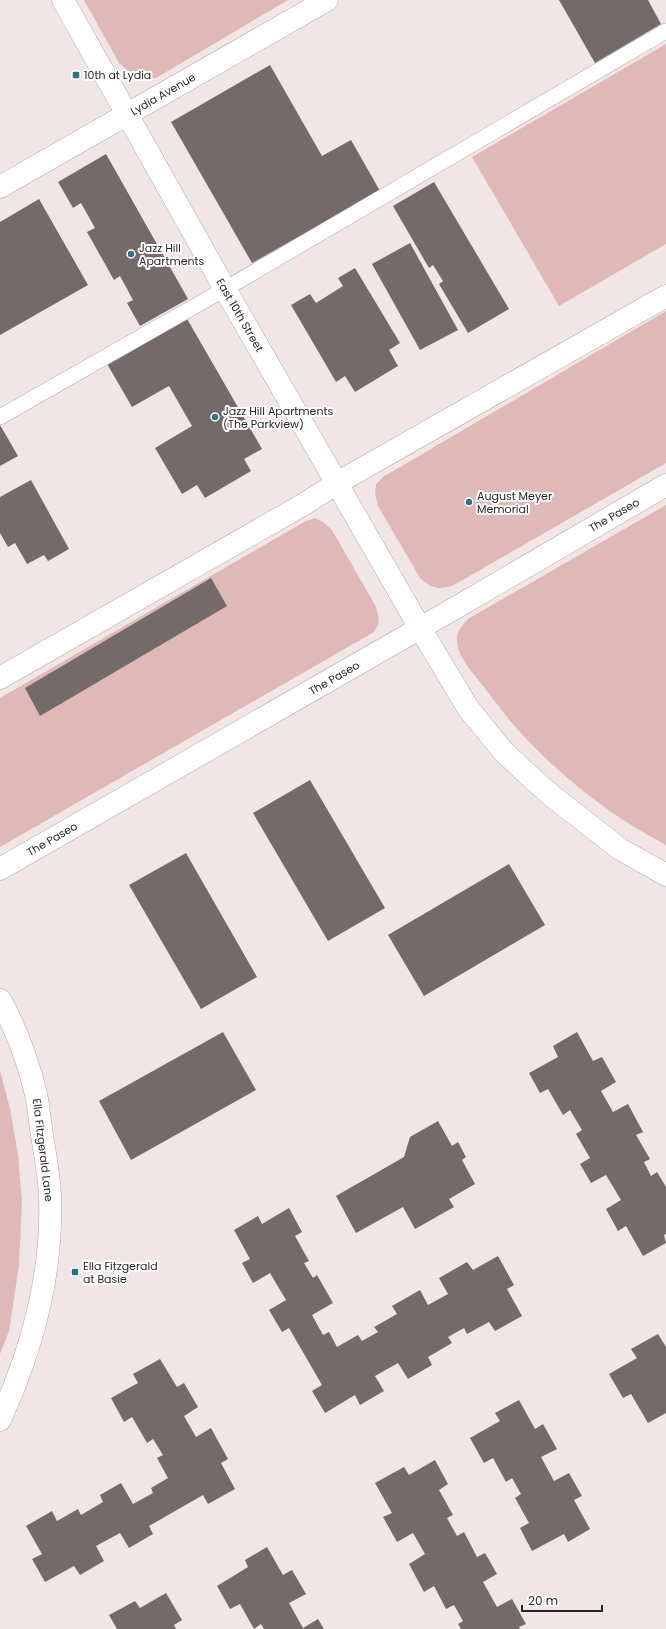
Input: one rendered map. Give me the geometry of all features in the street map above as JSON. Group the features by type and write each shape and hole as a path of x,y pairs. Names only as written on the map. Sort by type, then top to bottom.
{"main road":[{"name":"East 10th Street","path":"63,0 225,289 420,628 468,708 504,751 524,771 586,824 620,849 666,875"},
{"name":"Lydia Avenue","path":"0,187 326,0"},
{"path":"0,678 306,503 337,483 666,296"},
{"name":"The Paseo","path":"0,869 666,485"},
{"name":"Ella Fitzgerald Lane","path":"0,1000 23,1052 37,1098 50,1194 48,1244 42,1291 31,1339 16,1385 0,1420"}],"lane":[{"path":"0,418 225,289 666,31"}],"shaded area":[{"path":"84,0 288,0 156,78 136,78 119,63"},
{"path":"666,44 666,244 559,306 472,157"},
{"path":"666,311 666,463 454,585 444,588 436,588 420,578 378,506 375,494 376,484 383,477"},
{"path":"666,505 666,845 603,806 545,758 512,723 467,665 460,653 457,637 460,629 468,619"},
{"path":"315,518 323,522 332,530 375,605 379,619 378,625 374,632 0,847 0,698 304,522"},
{"path":"0,1070 10,1109 18,1154 22,1201 19,1265 9,1331 0,1354"}],"building":[{"path":"559,0 648,0 661,24 595,63"},
{"path":"270,65 322,156 351,140 380,191 252,263 171,122"},
{"name":"Jazz Hill Apartments","path":"106,154 188,299 140,326 127,303 133,300 120,276 114,280 87,232 95,228 81,203 73,208 58,182"},
{"path":"434,182 509,309 468,333 439,284 443,281 433,265 429,268 393,206"},
{"path":"39,199 88,285 0,335 0,222"},
{"path":"410,243 458,330 420,350 372,264"},
{"path":"355,268 400,343 389,350 398,366 355,392 345,376 336,382 291,305 310,294 316,303 343,286 338,278"},
{"name":"Jazz Hill Apartments (The Parkview)","path":"186,317 262,449 244,459 251,471 205,498 197,485 182,494 155,448 192,426 169,386 132,407 106,362"},
{"path":"0,425 18,456 0,466"},
{"path":"31,480 69,549 48,561 44,555 27,564 15,543 8,547 0,533 0,497"},
{"path":"211,578 227,606 40,716 25,688"},
{"path":"310,780 385,908 328,941 253,813"},
{"path":"186,853 257,977 201,1009 129,885"},
{"path":"509,864 545,925 424,996 388,935"},
{"path":"223,1032 256,1090 131,1160 99,1101"},
{"path":"577,1032 593,1061 602,1057 616,1082 601,1091 613,1112 628,1104 643,1132 636,1135 650,1159 644,1162 651,1176 657,1172 666,1187 666,1234 664,1235 666,1243 643,1256 626,1226 618,1231 606,1209 621,1200 606,1175 591,1183 580,1164 590,1158 576,1134 582,1130 570,1110 563,1115 548,1089 540,1093 529,1073 558,1057 553,1046"},
{"path":"438,1121 452,1146 458,1142 466,1157 462,1160 475,1184 449,1199 454,1207 415,1229 403,1207 356,1233 336,1196 404,1157 410,1137"},
{"path":"289,1208 302,1232 295,1236 309,1261 304,1263 313,1278 317,1275 333,1303 312,1315 323,1335 329,1332 337,1347 358,1335 362,1341 378,1332 374,1327 397,1314 392,1306 420,1290 428,1305 448,1294 439,1278 467,1262 473,1270 498,1256 514,1285 507,1289 522,1316 495,1331 489,1322 467,1334 464,1328 448,1337 452,1343 428,1357 432,1365 408,1379 398,1363 375,1376 384,1391 360,1405 355,1395 325,1413 312,1391 322,1385 289,1328 282,1332 269,1310 286,1300 270,1273 253,1283 242,1263 250,1259 234,1230 258,1216 262,1224"},
{"path":"658,1334 666,1347 666,1413 648,1423 631,1394 623,1398 609,1374 637,1358 631,1349"},
{"path":"160,1359 177,1387 184,1383 198,1407 184,1416 196,1437 211,1428 228,1459 221,1463 235,1489 208,1504 203,1495 149,1526 153,1534 129,1548 120,1533 96,1546 104,1561 80,1575 74,1566 45,1582 32,1559 42,1554 26,1526 52,1511 57,1521 78,1509 81,1515 103,1502 100,1495 121,1483 133,1504 153,1493 151,1488 168,1478 157,1458 163,1455 153,1439 147,1443 132,1417 124,1422 111,1398 138,1383 133,1374"},
{"path":"519,1400 535,1429 543,1424 557,1449 541,1457 554,1481 569,1473 582,1496 574,1500 590,1529 568,1542 564,1534 532,1551 520,1528 529,1523 515,1498 521,1494 512,1478 506,1482 493,1458 484,1463 470,1438 500,1421 495,1413"},
{"path":"435,1460 448,1484 439,1490 453,1515 447,1518 457,1536 464,1532 477,1557 485,1553 497,1574 483,1582 497,1607 512,1599 526,1624 519,1627 520,1629 461,1629 458,1624 463,1621 454,1605 446,1609 434,1586 424,1592 409,1564 425,1554 413,1533 397,1542 383,1517 392,1513 375,1483 404,1467 409,1475"},
{"path":"267,1547 283,1575 292,1570 306,1594 289,1603 303,1628 318,1619 324,1629 264,1629 261,1624 254,1629 240,1604 230,1609 217,1586 248,1567 245,1560"},
{"path":"166,1593 182,1620 174,1625 176,1629 117,1629 109,1615 135,1601 140,1608"}],"place":[{"name":"10th at Lydia","path":"76,75"},
{"name":"Jazz Hill Apartments","path":"131,254"},
{"name":"Jazz Hill Apartments (The Parkview)","path":"215,417"},
{"name":"August Meyer Memorial","path":"469,502"},
{"name":"Ella Fitzgerald at Basie","path":"75,1272"}]}
